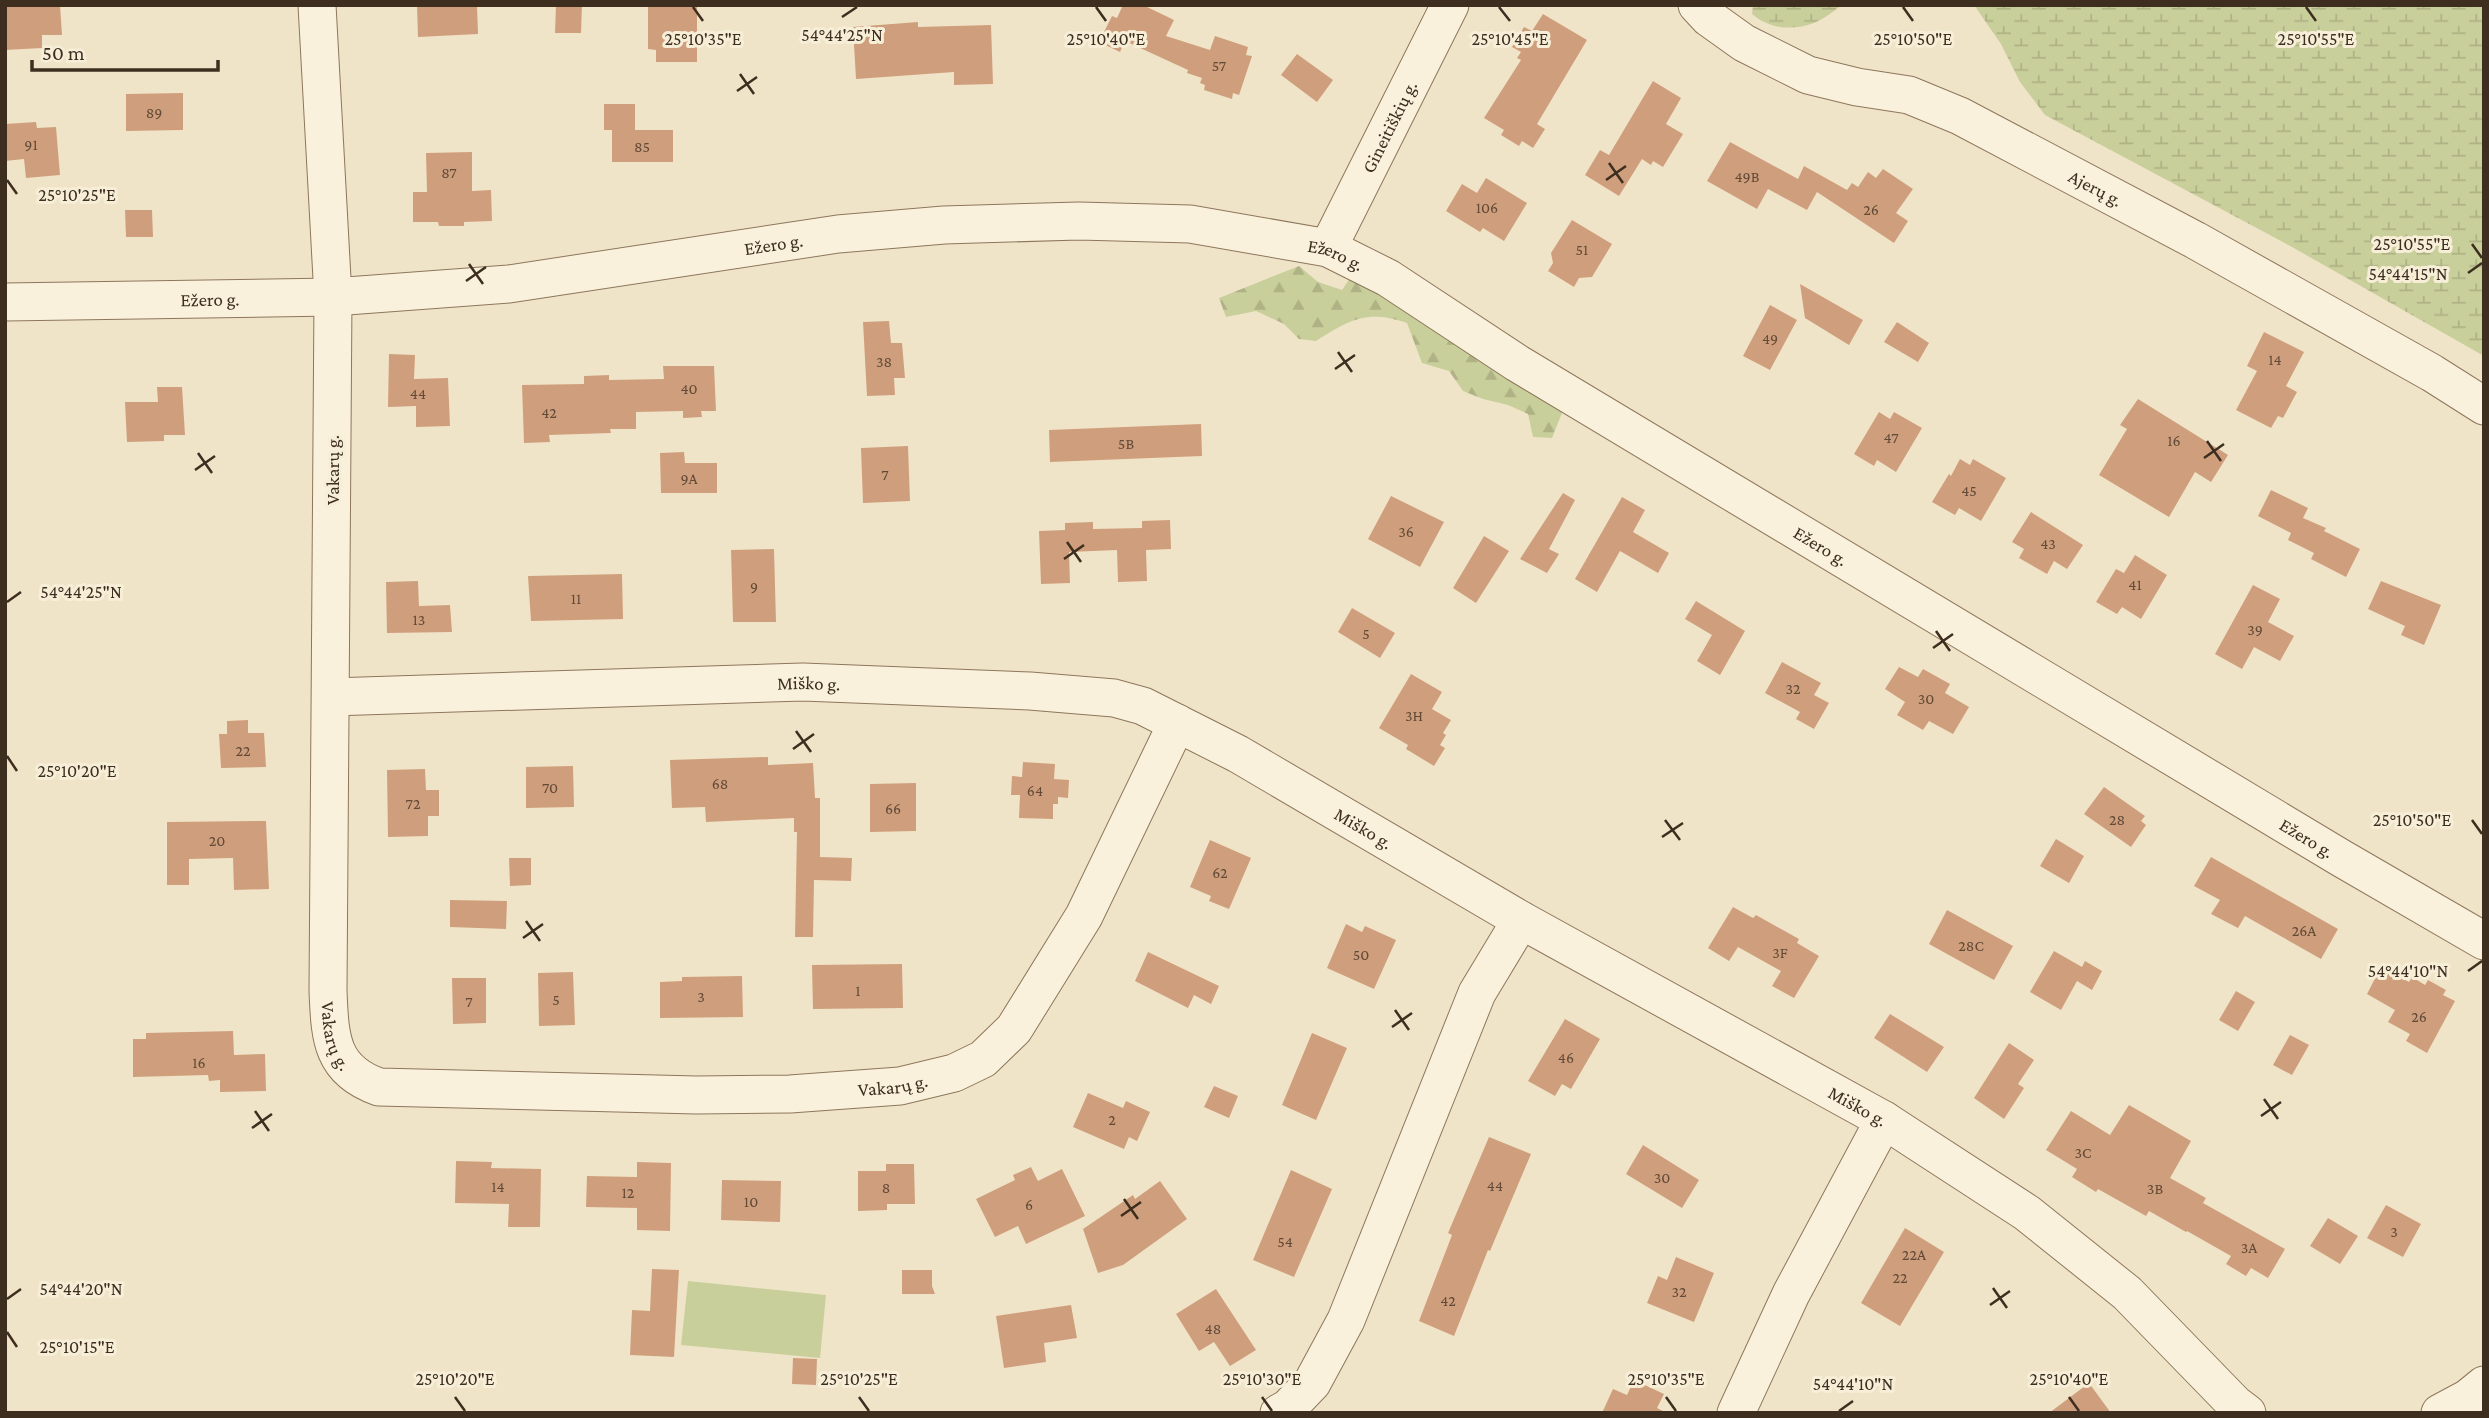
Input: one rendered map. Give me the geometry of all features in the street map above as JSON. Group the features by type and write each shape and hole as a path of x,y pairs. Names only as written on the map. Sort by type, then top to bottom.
{"street":[{"name":"Vakarų g.","path":"317,5 333,298 329,1021 338,1058 361,1081 379,1087 696,1095 790,1094 900,1086 954,1073 983,1059 1014,1029 1084,916 1177,723"},
{"name":"Gineitiškių g.","path":"1328,248 1450,5"},
{"name":"Ajerų g.","path":"1697,5 1709,18 1744,43 1808,75 1857,87 1909,95 1960,116 2194,240 2432,373 2484,406"},
{"name":"Ežero g.","path":"5,302 333,298 509,284 804,238 944,225 1079,221 1190,225 1328,248 1388,278 1528,369 2341,858 2484,941"},
{"name":"Miško g.","path":"331,697 803,682 1030,691 1114,698 1143,706 1250,761 1521,920 1884,1120 2027,1213 2127,1293 2235,1404 2247,1413"},
{"path":"1279,1413 1288,1408 1312,1383 1346,1320 1477,993 1521,920"},
{"path":"1736,1413 1791,1294 1884,1120"},
{"path":"2440,1413 2468,1398 2484,1385"}],"green space":[{"path":"1753,5 1842,5 1814,23 1789,28 1773,26 1759,19 1752,14"},
{"path":"1974,5 2484,5 2484,356 2292,247 2045,115 2020,82 2001,44"},
{"path":"1299,266 1318,282 1342,290 1352,275 1564,408 1552,438 1533,437 1528,414 1463,391 1449,371 1422,363 1407,323 1369,317 1349,322 1316,341 1299,339 1284,324 1256,311 1226,317 1219,298"},
{"path":"688,1281 826,1295 820,1358 681,1345"}],"building":[{"path":"5,5 60,5 62,35 42,35 42,48 5,50"},
{"path":"417,5 477,5 478,34 418,37"},
{"path":"556,5 582,5 581,33 555,33"},
{"path":"648,5 697,5 697,62 656,62 656,50 648,49"},
{"path":"1123,5 1143,5 1174,20 1166,36 1210,50 1215,36 1248,47 1246,55 1252,56 1239,95 1233,93 1232,99 1204,90 1205,85 1200,83 1202,78 1125,41 1120,52 1099,42 1112,16 1117,18"},
{"path":"1543,14 1587,40 1537,124 1545,129 1533,148 1522,141 1519,146 1501,135 1504,130 1484,118 1521,60 1517,58 1521,52 1512,47 1524,27 1532,31"},
{"path":"918,22 918,27 991,25 993,84 954,85 954,72 856,79 853,27"},
{"path":"1297,54 1333,80 1317,102 1281,75"},
{"path":"1653,81 1681,98 1666,124 1683,134 1663,167 1653,161 1651,165 1642,159 1619,196 1585,175 1600,150 1609,155"},
{"path":"183,93 183,130 126,131 126,94"},
{"path":"604,104 635,104 635,130 673,130 673,162 612,162 612,130 604,130"},
{"path":"36,122 37,128 56,127 60,175 26,178 24,159 5,161 5,124"},
{"path":"1730,142 1798,179 1804,166 1847,190 1852,183 1858,187 1868,172 1876,178 1883,169 1913,189 1896,213 1908,221 1894,243 1817,192 1807,210 1768,189 1757,209 1707,181"},
{"path":"472,152 472,191 491,190 492,221 464,222 464,226 413,222 413,192 427,192 426,153"},
{"path":"1486,178 1527,203 1504,241 1483,228 1480,232 1446,211 1462,184 1477,193"},
{"path":"125,210 152,210 153,237 126,237"},
{"path":"1572,220 1612,244 1592,277 1579,278 1574,287 1548,271 1553,263 1551,253"},
{"path":"1800,284 1863,320 1849,345 1805,318"},
{"path":"1770,305 1797,320 1770,370 1743,356"},
{"path":"889,321 891,343 902,343 905,378 894,378 895,395 867,396 863,322"},
{"path":"1897,322 1929,343 1918,362 1884,342"},
{"path":"2264,332 2304,352 2286,386 2297,392 2283,418 2278,416 2271,428 2236,410 2257,371 2247,366"},
{"path":"389,354 415,355 414,379 448,378 450,426 416,427 416,406 388,407"},
{"path":"663,366 714,366 716,411 701,411 702,417 683,418 683,411 636,412 636,429 610,429 611,433 549,435 550,442 524,443 522,385 584,384 584,376 609,375 609,380 664,379"},
{"path":"157,387 182,387 185,435 164,435 164,441 127,442 125,402 158,402"},
{"path":"2138,399 2228,455 2211,482 2195,472 2169,517 2099,475 2127,429 2120,425"},
{"path":"1879,412 1890,419 1894,412 1922,428 1896,472 1877,460 1874,466 1854,454"},
{"path":"1201,424 1202,456 1050,462 1049,430"},
{"path":"908,446 910,501 863,503 861,448"},
{"path":"684,452 685,463 717,463 717,493 661,493 660,453"},
{"path":"1960,459 1970,465 1973,459 2006,478 1981,521 1959,508 1955,515 1932,502"},
{"path":"2271,490 2308,508 2303,518 2326,528 2324,531 2360,549 2346,577 2311,559 2314,553 2288,540 2291,533 2258,516"},
{"path":"1563,493 1575,500 1549,549 1559,554 1547,573 1520,559"},
{"path":"1391,496 1444,522 1420,567 1368,539"},
{"path":"1622,497 1645,510 1633,532 1669,553 1658,573 1620,551 1597,592 1575,579"},
{"path":"2031,512 2083,545 2067,569 2054,561 2047,574 2019,558 2024,549 2012,542"},
{"path":"1170,520 1171,549 1146,550 1147,581 1118,582 1117,550 1069,552 1070,583 1041,584 1039,531 1065,530 1065,523 1093,522 1093,529 1142,528 1142,521"},
{"path":"1484,536 1509,551 1476,603 1453,588"},
{"path":"774,549 776,622 733,622 731,550"},
{"path":"2135,555 2167,575 2141,619 2122,607 2117,614 2096,602 2116,569 2124,573"},
{"path":"622,574 623,619 531,621 528,576"},
{"path":"418,581 419,606 450,605 452,632 387,633 386,582"},
{"path":"2381,581 2441,605 2424,645 2401,635 2405,626 2368,609"},
{"path":"2253,585 2280,599 2268,622 2294,636 2280,661 2254,647 2242,669 2215,654"},
{"path":"1696,601 1745,631 1720,675 1697,661 1712,635 1685,619"},
{"path":"1352,608 1395,633 1380,658 1338,632"},
{"path":"1782,662 1821,683 1814,695 1829,703 1814,729 1796,719 1800,712 1765,693"},
{"path":"1899,667 1918,677 1923,669 1950,684 1945,693 1969,707 1953,734 1929,721 1923,730 1897,715 1905,702 1885,689"},
{"path":"1411,674 1442,692 1432,709 1451,720 1440,745 1445,748 1434,766 1406,749 1408,745 1379,728"},
{"path":"248,720 248,733 264,733 266,767 221,768 219,734 227,734 227,721"},
{"path":"768,757 768,765 813,763 815,798 820,798 820,857 852,858 851,881 814,880 813,937 795,937 797,832 794,832 794,818 706,822 705,807 672,808 670,760"},
{"path":"1023,762 1055,764 1054,779 1069,780 1068,798 1058,797 1058,804 1053,804 1053,819 1019,818 1020,795 1011,795 1012,776 1022,777"},
{"path":"573,766 574,807 526,808 526,767"},
{"path":"425,769 426,790 439,790 439,816 428,816 428,836 388,837 387,770"},
{"path":"916,783 916,831 870,832 870,784"},
{"path":"2104,787 2145,816 2141,821 2146,825 2131,847 2084,814"},
{"path":"266,821 269,889 234,890 233,858 189,859 189,885 167,885 167,822"},
{"path":"2056,839 2084,856 2069,883 2040,866"},
{"path":"1210,840 1251,858 1229,909 1209,901 1211,896 1190,887"},
{"path":"2211,857 2338,929 2321,959 2245,916 2238,928 2211,914 2220,900 2194,886"},
{"path":"509,858 531,858 531,885 510,886"},
{"path":"450,900 507,901 506,929 450,927"},
{"path":"1733,907 1753,918 1756,915 1799,939 1797,943 1819,956 1794,998 1772,986 1781,971 1738,947 1729,961 1708,948"},
{"path":"1947,910 2013,946 1994,980 1929,944"},
{"path":"1346,924 1362,932 1365,926 1396,940 1374,989 1327,968"},
{"path":"2054,951 2082,967 2085,961 2102,971 2092,990 2077,981 2061,1010 2030,992"},
{"path":"1148,952 1219,986 1211,1004 1194,995 1188,1008 1135,981"},
{"path":"902,964 903,1008 813,1009 812,965"},
{"path":"2381,967 2409,982 2412,977 2425,985 2428,980 2446,990 2443,995 2455,1001 2427,1053 2406,1041 2410,1034 2388,1022 2395,1010 2367,994"},
{"path":"573,972 575,1025 539,1026 538,973"},
{"path":"742,976 743,1017 660,1018 660,982 682,981 682,977"},
{"path":"452,978 486,978 486,1023 453,1024"},
{"path":"2236,991 2255,1002 2238,1031 2219,1020"},
{"path":"1890,1014 1944,1047 1927,1072 1874,1038"},
{"path":"1565,1019 1600,1039 1571,1089 1562,1084 1555,1096 1528,1081"},
{"path":"233,1031 234,1055 265,1054 266,1091 220,1092 220,1080 209,1081 208,1075 133,1077 133,1039 146,1039 146,1033"},
{"path":"1312,1033 1347,1048 1316,1120 1282,1105"},
{"path":"2290,1035 2309,1045 2292,1075 2273,1065"},
{"path":"2009,1043 2034,1060 2018,1084 2024,1088 2004,1119 1974,1098"},
{"path":"1214,1086 1238,1096 1229,1118 1204,1107"},
{"path":"1088,1093 1123,1108 1126,1101 1150,1112 1137,1141 1129,1137 1124,1149 1073,1127"},
{"path":"2129,1105 2191,1141 2170,1178 2206,1198 2203,1203 2285,1249 2268,1278 2251,1268 2246,1276 2226,1264 2231,1256 2187,1231 2149,1211 2146,1216 2098,1189 2096,1192 2072,1177 2077,1169 2046,1150 2071,1111 2110,1135"},
{"path":"1489,1137 1531,1154 1490,1251 1488,1250 1454,1336 1419,1321 1452,1235 1448,1233"},
{"path":"1643,1145 1699,1180 1682,1208 1626,1174"},
{"path":"456,1161 492,1162 491,1168 541,1169 540,1227 508,1227 509,1204 455,1203"},
{"path":"637,1162 671,1163 670,1231 637,1230 637,1208 586,1207 587,1176 637,1177"},
{"path":"886,1164 914,1164 915,1204 887,1204 887,1210 858,1211 858,1171 886,1171"},
{"path":"1031,1167 1038,1181 1062,1169 1085,1216 1026,1244 1018,1226 995,1237 976,1199 1015,1180 1013,1175"},
{"path":"1291,1170 1332,1189 1294,1277 1253,1260"},
{"path":"722,1180 781,1181 780,1222 721,1220"},
{"path":"1160,1181 1187,1219 1123,1265 1098,1273 1083,1229 1133,1195 1135,1199"},
{"path":"2386,1205 2421,1224 2403,1257 2367,1238"},
{"path":"2328,1218 2358,1236 2340,1264 2310,1246"},
{"path":"1905,1228 1944,1252 1900,1326 1861,1303"},
{"path":"1676,1257 1714,1273 1694,1322 1647,1303 1658,1276 1667,1280"},
{"path":"652,1269 679,1270 674,1357 630,1355 632,1310 650,1311"},
{"path":"902,1270 932,1270 935,1294 902,1294"},
{"path":"1216,1289 1256,1350 1230,1366 1214,1342 1199,1351 1176,1314"},
{"path":"1071,1305 1077,1338 1044,1343 1046,1362 1004,1368 996,1316"},
{"path":"793,1358 817,1359 816,1385 792,1384"},
{"path":"1634,1380 1664,1394 1657,1408 1667,1413 1602,1413 1613,1389 1627,1395"},
{"path":"2089,1383 2111,1413 2049,1413"}]}
